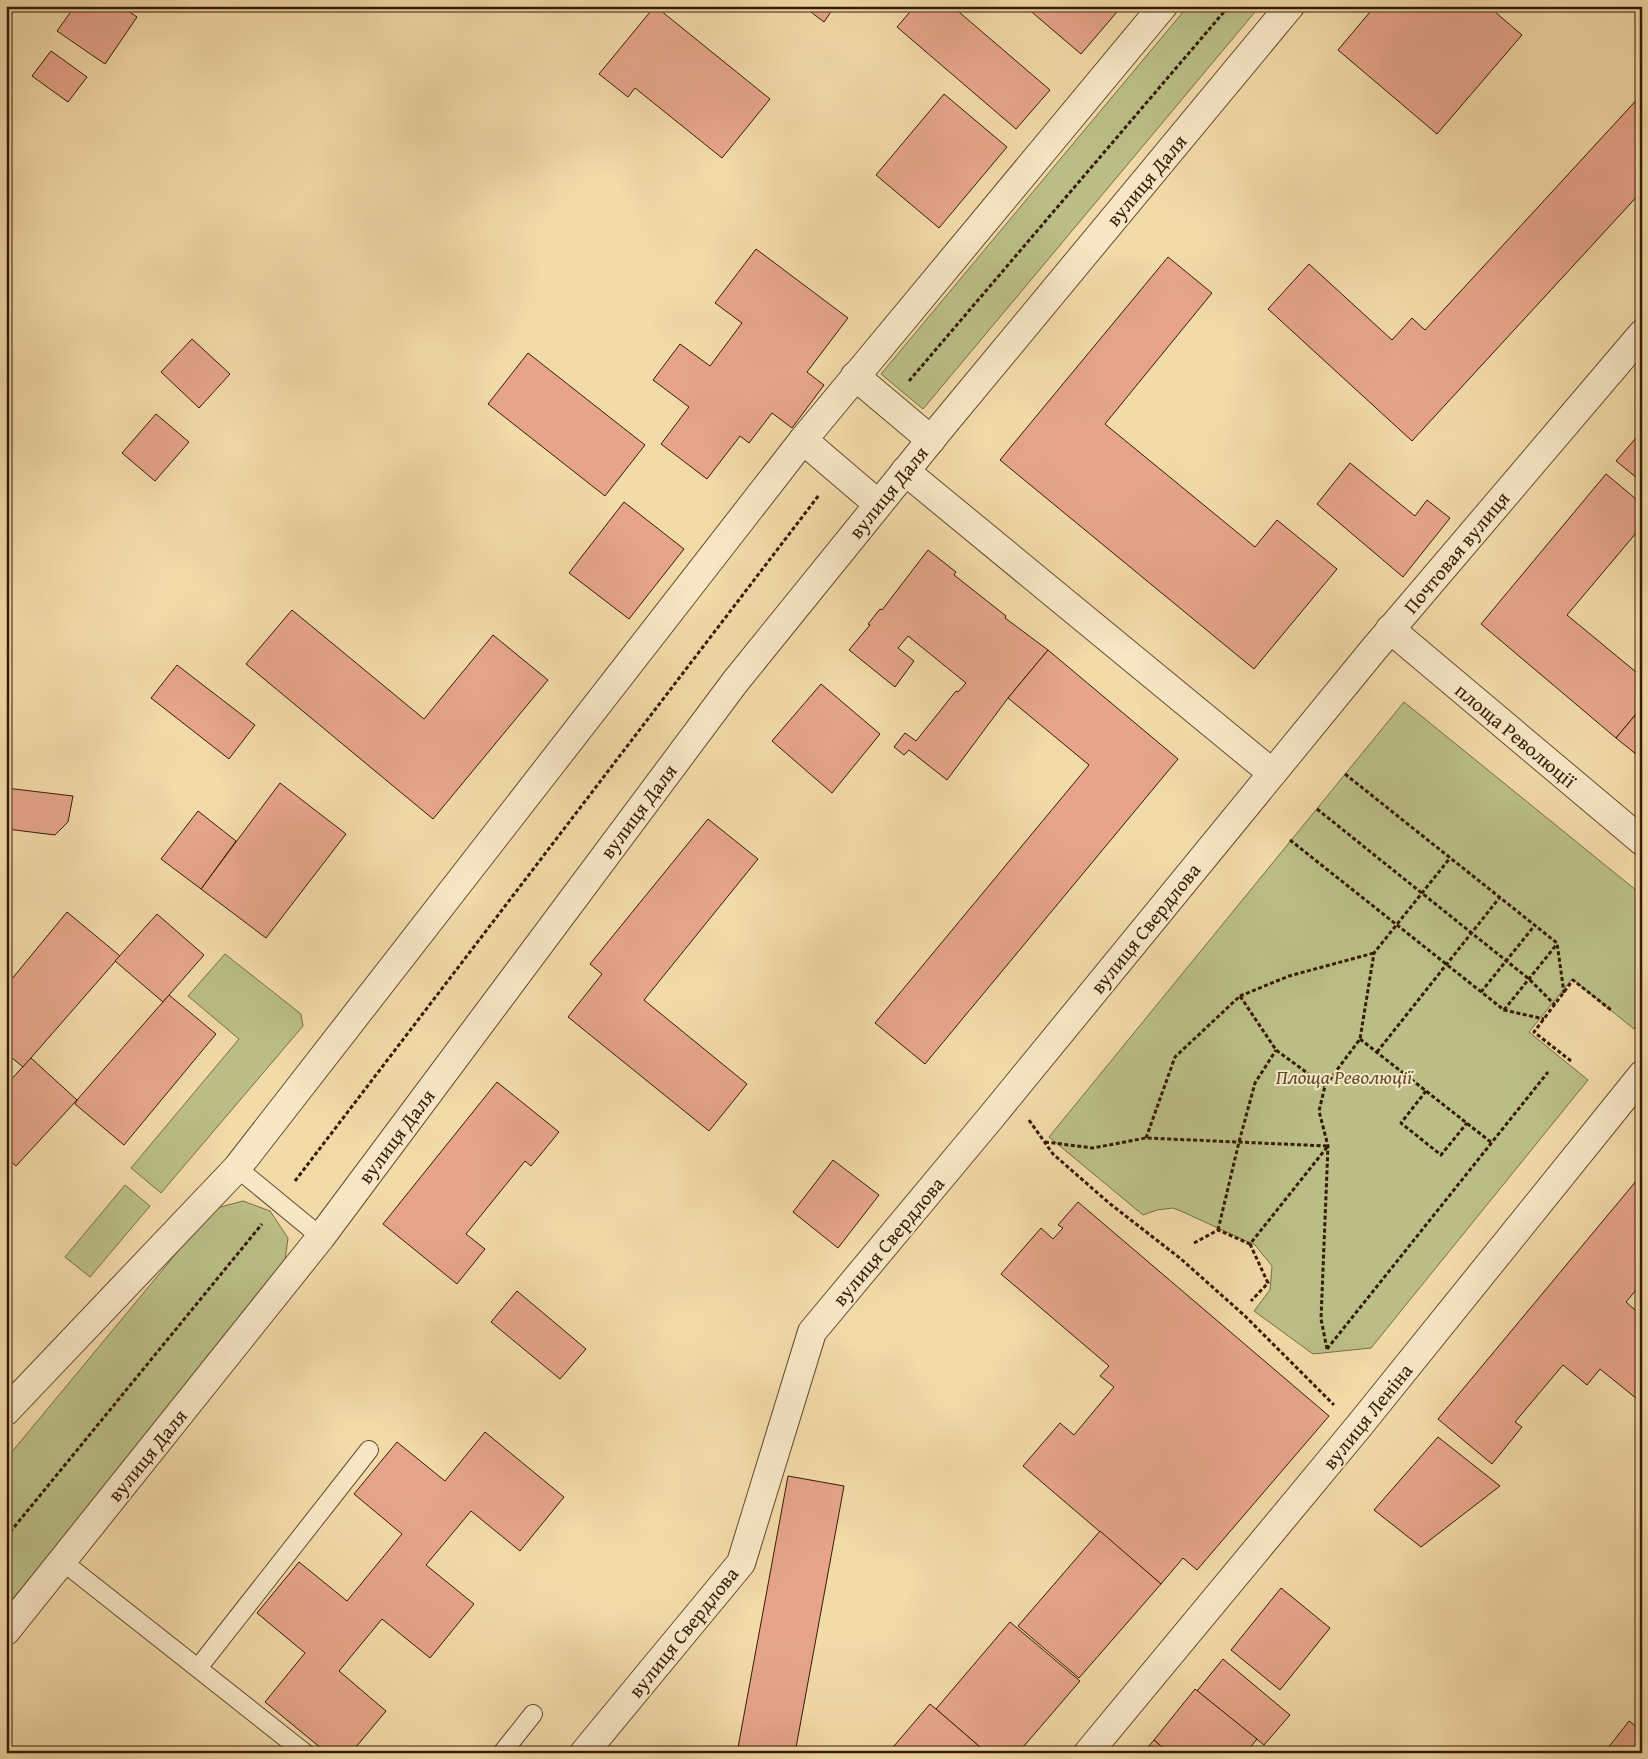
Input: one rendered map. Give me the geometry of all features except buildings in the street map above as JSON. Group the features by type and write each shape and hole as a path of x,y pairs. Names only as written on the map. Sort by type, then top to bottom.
{"street":[{"path":"6,1411 237,1168 803,440 1163,6"},
{"name":"вулиця Даля","path":"6,1631 321,1237 734,682 905,471 1290,6"},
{"name":"Почтовая вулиця","path":"1272,773 1390,629 1642,334"},
{"path":"855,376 931,440"},
{"path":"803,440 878,504"},
{"path":"905,471 1272,773"},
{"name":"площа Революції","path":"1390,629 1642,841"},
{"name":"вулиця Свердлова","path":"584,1753 741,1563 812,1332 1011,1093 1272,773"},
{"name":"вулиця Леніна","path":"1088,1753 1359,1426 1640,1079"}],"lane":[{"path":"237,1168 321,1237"},
{"path":"198,1668 369,1450"},
{"path":"62,1561 305,1753"},
{"path":"502,1753 533,1714"}],"path":[{"path":"889,405 1229,6"},
{"path":"6,1537 279,1202 838,469"},
{"path":"1345,774 1557,943 1564,993"},
{"path":"1317,809 1507,960 1554,1005"},
{"path":"1290,840 1504,1010 1544,1019"},
{"path":"1450,858 1374,953 1360,1039 1325,1086 1319,1111 1328,1146 1321,1319 1327,1349 1548,1072"},
{"path":"1377,1052 1500,897"},
{"path":"1481,992 1535,925"},
{"path":"1504,1010 1557,943"},
{"path":"1146,1138 1175,1057 1240,996 1288,976 1374,953"},
{"path":"1571,1061 1534,1032 1573,980 1611,1010"},
{"path":"1240,996 1276,1050 1325,1086"},
{"path":"1360,1039 1492,1143"},
{"path":"1194,1243 1218,1230 1255,1083 1276,1050"},
{"path":"1426,1091 1400,1123 1418,1138 1441,1155 1467,1123"},
{"path":"1011,1093 1053,1154 1109,1204 1181,1259 1238,1310 1328,1400 1359,1426"},
{"path":"1044,1142 1093,1148 1146,1138 1328,1146"},
{"path":"1250,1244 1328,1146"},
{"path":"1218,1230 1250,1244 1268,1283 1250,1301"}],"green space":[{"path":"1188,6 1260,6 923,409 881,374"},
{"name":"Площа Революції","path":"1404,702 1642,895 1642,1019 1634,1029 1572,979 1529,1032 1588,1080 1371,1348 1313,1354 1254,1311 1270,1290 1272,1266 1255,1245 1173,1208 1157,1210 1143,1215 1049,1137"},
{"path":"225,954 301,1014 303,1026 161,1193 131,1168 239,1039 188,996"},
{"path":"125,1185 150,1206 90,1277 65,1257"},
{"path":"243,1201 270,1211 288,1238 284,1268 6,1607 6,1459 213,1209"}]}
